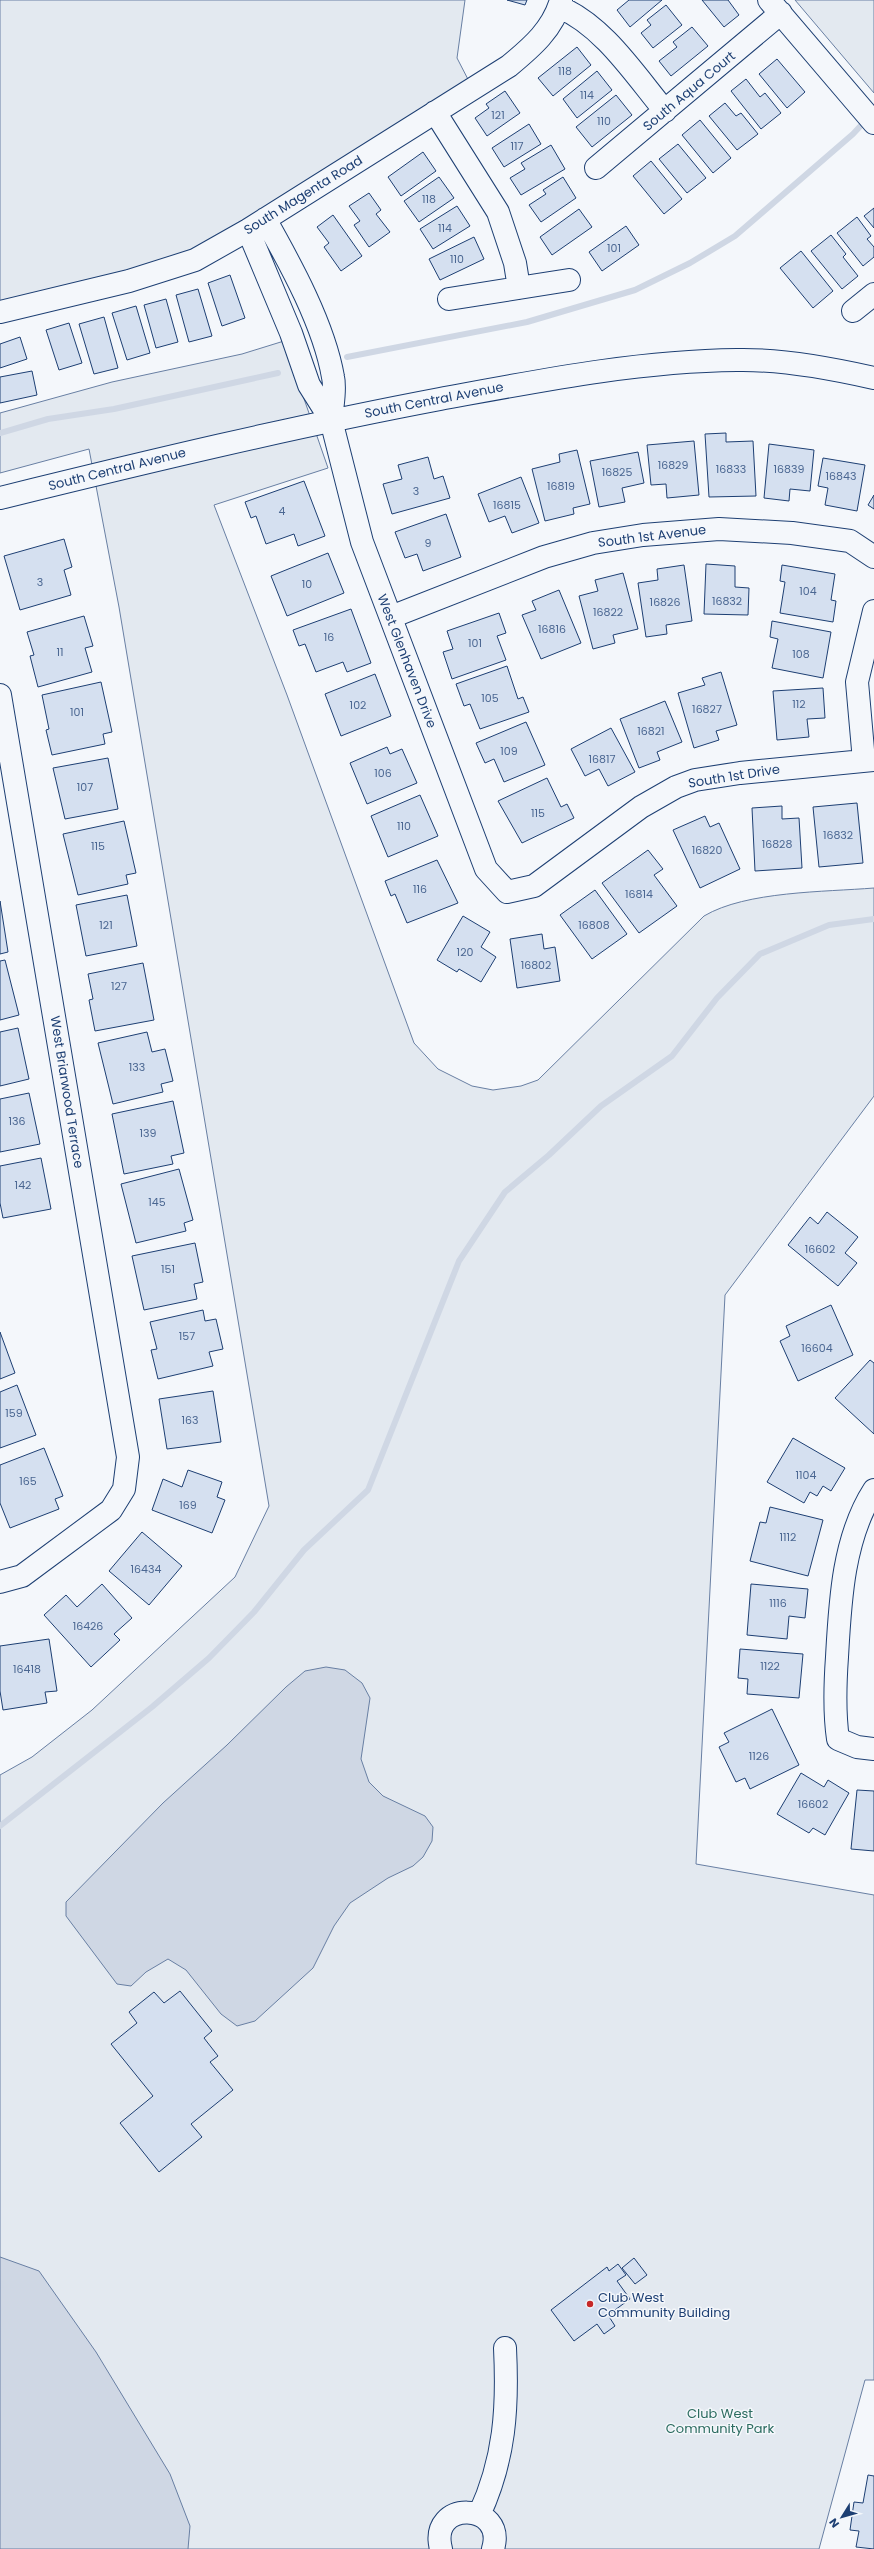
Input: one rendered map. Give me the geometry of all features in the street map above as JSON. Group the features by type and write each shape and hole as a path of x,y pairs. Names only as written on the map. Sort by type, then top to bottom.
{"street":[{"path":"560,3 592,25 665,111"},
{"name":"South Magenta Road","path":"0,312 130,281 195,260 256,225 509,66 532,48 547,30 560,3"},
{"path":"775,7 869,117"},
{"name":"South Aqua Court","path":"596,168 665,111 775,7"},
{"path":"434,112 498,212 515,263 519,288"},
{"path":"256,225 308,306 334,378 331,420"},
{"path":"256,225 284,315 309,385 331,420"},
{"path":"449,299 569,280"},
{"path":"853,311 874,294"},
{"path":"284,315 308,306"},
{"name":"South Central Avenue","path":"0,498 173,455 331,420 517,385 659,364 739,360 803,365 874,378"},
{"name":"West Glenhaven Drive","path":"331,420 362,542 486,869 507,892"},
{"name":"South 1st Avenue","path":"391,617 544,557 593,543 643,535 719,529 792,533 850,541 874,557"},
{"path":"869,760 857,682 874,611"},
{"name":"West Briarwood Terrace","path":"0,695 128,1457 124,1489 111,1510 87,1530 22,1576 0,1582"},
{"name":"South 1st Drive","path":"507,892 534,886 641,807 676,787 696,780 740,773 869,760"},
{"path":"874,1490 855,1530 840,1602 834,1714 838,1739 857,1747 874,1749"},
{"path":"479,2515 491,2489 506,2423 505,2348"},
{"path":"440,2549 440,2534 446,2522 458,2513 469,2512 479,2515 492,2528 495,2536 493,2549"}],"green space":[{"path":"0,0 465,0 457,58 473,89 224,243 0,312"},
{"path":"795,0 874,0 874,93"},
{"name":"Club West Community Park","path":"284,341 328,468 214,505 287,695 414,1043 438,1069 472,1086 493,1090 521,1086 538,1080 704,916 721,908 763,897 874,888 874,1096 725,1295 696,1864 874,1895 874,2380 865,2380 819,2549 0,2549 0,1775 32,1757 92,1710 235,1577 269,1506 119,607 89,449 0,473 0,413 112,382 242,354"}],"shaded area":[{"path":"326,1667 345,1670 362,1683 370,1698 361,1759 369,1782 383,1796 425,1816 433,1827 432,1841 423,1857 413,1866 388,1878 350,1903 334,1926 313,1968 255,2021 237,2026 221,2014 186,1970 168,1959 146,1972 131,1986 117,1984 66,1916 66,1902 163,1803 227,1745 286,1687 305,1671"},
{"path":"0,2257 39,2271 96,2352 170,2474 190,2526 188,2549 0,2549"}],"building":[{"path":"507,0 527,0 525,5"},
{"path":"629,0 662,0 630,27 617,10"},
{"path":"702,0 728,0 739,15 724,27"},
{"path":"666,5 682,25 653,48 641,33 651,25 647,20"},
{"path":"692,27 708,46 671,76 659,61 677,47 673,42"},
{"path":"577,47 591,65 553,96 538,78"},
{"path":"777,59 805,92 787,108 759,74"},
{"path":"597,71 612,90 577,118 563,99"},
{"path":"746,79 760,97 765,93 781,113 761,129 731,91"},
{"path":"505,91 520,113 487,136 475,118 489,108 486,104"},
{"path":"616,95 632,115 592,147 576,127"},
{"path":"725,103 736,116 741,113 758,134 737,150 709,116"},
{"path":"700,120 731,158 713,173 682,135"},
{"path":"529,124 541,144 504,167 492,148"},
{"path":"678,144 706,178 687,193 659,159"},
{"path":"551,145 565,169 521,195 510,178 525,169 521,163"},
{"path":"423,152 436,171 401,196 388,177"},
{"path":"651,161 682,199 664,214 633,176"},
{"path":"439,177 454,198 419,222 404,201"},
{"path":"563,177 576,198 541,222 529,205 546,194 543,190"},
{"path":"369,193 381,210 376,214 390,232 369,247 354,225 360,221 349,206"},
{"path":"457,206 470,226 433,249 420,229"},
{"path":"874,208 874,228 864,216"},
{"path":"579,209 592,227 552,255 540,237"},
{"path":"333,215 362,256 341,271 324,247 329,243 317,227"},
{"path":"857,217 871,236 867,239 874,247 874,257 863,266 837,233"},
{"path":"626,226 639,245 602,271 589,252"},
{"path":"831,235 846,254 843,257 858,276 842,289 811,251"},
{"path":"474,237 484,259 440,280 429,259"},
{"path":"801,251 833,291 813,308 780,268"},
{"path":"230,275 245,318 222,326 208,283"},
{"path":"198,289 212,336 189,342 176,295"},
{"path":"166,299 178,342 156,348 144,305"},
{"path":"136,306 150,353 127,360 112,313"},
{"path":"104,317 118,368 94,374 79,324"},
{"path":"69,323 82,363 59,370 46,330"},
{"path":"20,337 27,359 0,368 0,344"},
{"path":"32,371 37,395 0,403 0,377"},
{"path":"726,433 726,442 753,441 756,496 709,497 705,434"},
{"path":"694,441 699,495 667,498 666,484 651,485 647,445"},
{"path":"769,444 814,450 810,491 790,489 789,501 764,498"},
{"path":"577,450 590,504 573,508 574,514 545,521 532,469 560,462 559,454"},
{"path":"638,452 644,483 622,488 625,502 599,507 590,461"},
{"path":"428,457 434,479 443,476 450,498 392,514 383,484 402,479 398,465"},
{"path":"823,458 865,465 857,511 825,505 828,488 818,486"},
{"path":"521,477 539,523 512,533 505,516 489,522 478,494"},
{"path":"304,481 325,536 298,546 294,534 266,544 256,516 251,518 245,502"},
{"path":"874,495 874,509 868,505"},
{"path":"446,514 461,557 423,571 417,554 405,558 395,532"},
{"path":"64,539 72,567 64,570 71,595 20,610 4,556"},
{"path":"328,553 344,593 287,616 271,576"},
{"path":"706,564 735,566 735,587 749,588 748,615 704,614"},
{"path":"684,565 692,621 666,625 667,634 646,637 638,583 658,580 657,569"},
{"path":"782,565 835,574 831,600 836,601 833,622 780,613 785,582 780,581"},
{"path":"623,573 638,629 613,635 615,643 593,649 579,596 598,591 595,580"},
{"path":"559,590 581,643 541,659 522,615 536,610 532,601"},
{"path":"351,609 371,663 347,672 343,662 316,672 305,644 299,646 293,630"},
{"path":"499,613 506,633 497,636 506,660 452,679 443,652 453,649 447,631"},
{"path":"84,616 93,646 85,648 92,672 38,687 30,656 34,655 27,632"},
{"path":"772,621 831,632 823,678 772,668 778,639 770,637"},
{"path":"507,666 518,699 523,697 529,712 480,729 470,704 464,706 456,684"},
{"path":"721,672 737,725 716,731 719,740 694,748 678,693 705,685 702,678"},
{"path":"375,674 391,716 341,736 325,694"},
{"path":"101,682 112,732 103,734 105,744 52,755 46,730 49,729 42,695"},
{"path":"823,688 825,718 807,719 809,737 777,740 773,691"},
{"path":"665,701 682,742 657,752 660,760 639,768 620,719"},
{"path":"526,722 545,765 504,782 494,759 485,763 476,743"},
{"path":"611,728 635,772 608,786 599,769 585,776 571,749"},
{"path":"387,747 390,754 402,749 417,783 367,804 350,763"},
{"path":"108,758 118,809 65,819 53,768"},
{"path":"547,778 561,807 567,804 574,818 522,843 498,801"},
{"path":"420,795 438,836 388,857 371,816"},
{"path":"857,803 863,863 819,867 813,807"},
{"path":"782,806 782,819 799,818 802,868 755,871 752,808"},
{"path":"705,816 710,827 719,823 740,869 700,888 673,830"},
{"path":"124,821 136,873 126,875 128,884 78,895 63,834"},
{"path":"648,850 663,869 654,875 677,906 639,933 602,883"},
{"path":"437,860 458,903 407,923 395,894 391,896 385,881"},
{"path":"595,890 627,934 592,959 560,915"},
{"path":"127,895 137,946 86,956 76,905"},
{"path":"0,901 8,952 0,954"},
{"path":"463,916 490,932 481,947 496,957 481,982 459,969 457,972 437,960"},
{"path":"542,934 544,949 555,947 560,981 517,988 510,939"},
{"path":"5,960 19,1015 0,1020 0,961"},
{"path":"143,963 154,1020 95,1031 89,1000 93,999 88,974"},
{"path":"18,1028 29,1079 0,1086 0,1032"},
{"path":"147,1032 152,1052 165,1049 173,1081 161,1084 163,1092 113,1104 98,1043"},
{"path":"29,1093 40,1144 0,1152 0,1099"},
{"path":"173,1101 184,1153 171,1156 173,1164 124,1174 112,1114"},
{"path":"41,1158 51,1209 3,1218 0,1203 0,1166"},
{"path":"179,1169 193,1220 184,1223 186,1231 136,1243 121,1184"},
{"path":"827,1212 858,1237 845,1253 857,1263 838,1286 788,1245 810,1217 818,1224"},
{"path":"195,1243 203,1282 194,1284 197,1299 144,1310 132,1256"},
{"path":"831,1305 853,1355 798,1381 780,1341 790,1336 786,1326"},
{"path":"203,1310 205,1321 216,1319 223,1349 209,1352 213,1366 158,1379 151,1350 157,1349 150,1322"},
{"path":"0,1332 15,1373 0,1379"},
{"path":"870,1360 874,1363 874,1434 835,1398"},
{"path":"17,1385 36,1435 0,1448 0,1392"},
{"path":"213,1391 221,1442 167,1449 159,1399"},
{"path":"793,1438 845,1468 831,1491 823,1486 817,1496 810,1492 804,1503 767,1482"},
{"path":"44,1448 63,1496 55,1499 59,1509 10,1528 0,1503 0,1465"},
{"path":"188,1470 222,1482 217,1497 225,1500 212,1533 152,1510 163,1479 182,1487"},
{"path":"770,1507 823,1520 808,1576 750,1561 760,1522 766,1523"},
{"path":"142,1532 182,1566 149,1605 109,1571"},
{"path":"102,1584 132,1618 114,1634 120,1640 91,1667 44,1615 66,1595 77,1607"},
{"path":"751,1584 808,1589 805,1618 789,1616 787,1639 747,1635"},
{"path":"49,1639 57,1691 45,1692 47,1703 3,1710 0,1691 0,1646"},
{"path":"740,1649 803,1654 799,1698 747,1694 748,1679 738,1678"},
{"path":"772,1709 799,1765 750,1789 745,1778 736,1782 719,1747 729,1742 724,1733"},
{"path":"801,1773 824,1787 828,1780 849,1793 825,1835 813,1828 809,1833 777,1814"},
{"path":"857,1790 874,1791 874,1851 851,1849"},
{"path":"180,1991 212,2031 204,2038 218,2056 210,2062 233,2090 191,2124 202,2137 159,2172 120,2123 153,2096 111,2044 137,2023 129,2012 154,1992 164,2003"},
{"path":"634,2258 647,2275 635,2284 622,2268"},
{"name":"Club West Community Building","path":"618,2264 626,2275 617,2281 630,2299 608,2315 615,2326 604,2334 597,2324 574,2341 551,2310 607,2267 609,2271"},
{"path":"868,2475 874,2476 874,2549 856,2547 859,2531 850,2530 854,2502 863,2503"}],"waterway":[{"path":"347,357 527,322 635,290 690,263 735,236 853,134 866,120"},
{"path":"0,433 48,419 114,409 278,373"},
{"path":"0,1826 152,1707 209,1658 254,1612 304,1550 368,1490 459,1261 505,1192 549,1155 601,1106 672,1056 717,998 760,954 829,925 874,919"}],"place":[{"name":"Club West Community Building","path":"590,2304"}]}
